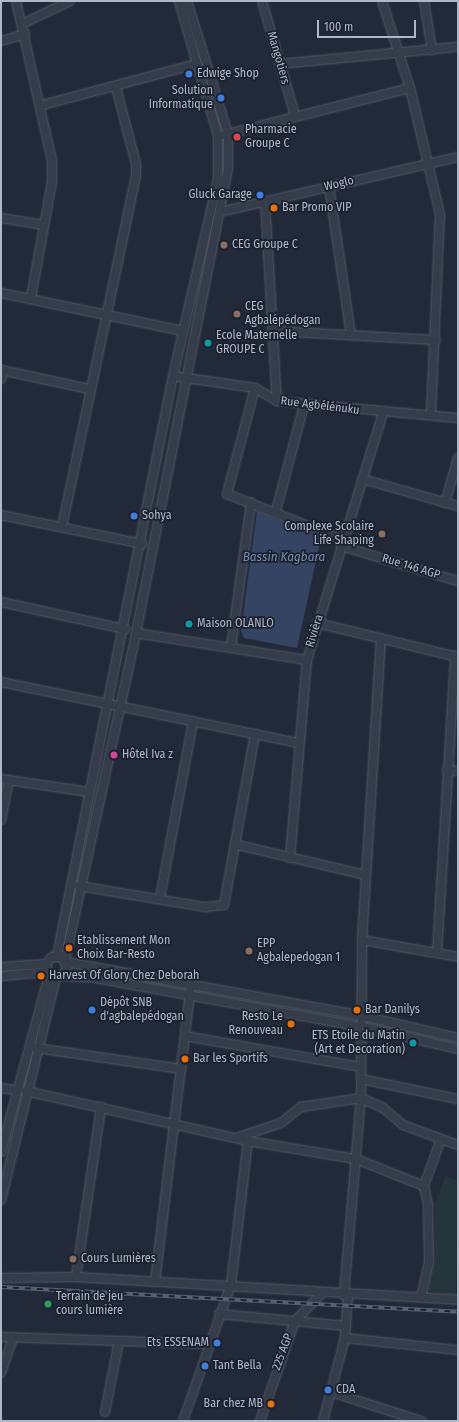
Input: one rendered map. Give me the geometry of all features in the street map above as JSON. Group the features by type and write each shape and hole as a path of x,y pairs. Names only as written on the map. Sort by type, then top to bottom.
{"street":[{"path":"16,1 42,106 52,168 31,298"},
{"path":"22,24 70,1"},
{"path":"1,1152 16,1090 57,956 89,792 142,544 173,376 218,180 218,136 179,1"},
{"path":"1,976 52,973 66,970 66,961 79,886 136,633 220,212 228,168 228,134 187,1"},
{"name":"Mangotiers","path":"262,1 295,115"},
{"path":"382,1 396,54 410,88 430,163 440,214 442,244 431,415"},
{"path":"424,1 432,50"},
{"path":"1,41 24,34"},
{"path":"280,64 458,47"},
{"path":"42,106 196,64"},
{"path":"62,527 89,389 108,314 136,168 116,87"},
{"path":"218,136 295,115 410,88"},
{"name":"Woglo","path":"220,212 458,157"},
{"path":"329,186 350,335"},
{"path":"265,201 277,401"},
{"path":"1,218 44,225"},
{"path":"1,294 31,298 183,331"},
{"path":"274,331 436,340"},
{"path":"2,373 89,389"},
{"name":"Rue Agbélénuku","path":"173,376 255,388 277,401 304,405 383,413 458,418"},
{"name":"Rue 146 AGP","path":"255,388 227,494 276,511 342,543 458,581"},
{"path":"276,511 304,405"},
{"name":"Rivièra","path":"290,858 307,660 383,413"},
{"path":"445,503 458,458"},
{"path":"362,479 458,506"},
{"path":"231,647 251,502"},
{"path":"1,515 142,544"},
{"path":"1,602 125,629"},
{"path":"318,623 456,656 447,770 437,953"},
{"path":"136,633 307,660"},
{"path":"322,1421 345,1338 346,1326 346,1295 362,1079 362,940 381,639"},
{"path":"1,682 120,704 299,743"},
{"path":"160,898 193,720"},
{"path":"79,886 220,908 226,901 238,845 255,734"},
{"path":"447,770 458,771"},
{"path":"1,820 5,780 89,792"},
{"path":"238,845 366,875"},
{"path":"362,940 458,957"},
{"path":"57,956 66,961 191,987 363,1016 458,1038"},
{"path":"1,967 95,978 362,1027 458,1049"},
{"path":"1,1200 52,973"},
{"path":"155,1282 173,1124 191,987"},
{"path":"185,1036 361,1067"},
{"path":"36,1048 181,1070"},
{"path":"362,1079 458,1099"},
{"path":"1,1088 16,1090"},
{"path":"26,1091 248,1141 356,1158 424,1186"},
{"path":"235,1138 281,1123 301,1107 361,1098 383,1108 403,1125 458,1145"},
{"path":"76,1277 101,1107"},
{"path":"421,1297 430,1261 428,1204 424,1186 441,1139"},
{"path":"183,1421 219,1314 231,1285 248,1141"},
{"path":"1,1278 76,1277 231,1285 346,1295 421,1297 458,1300"},
{"name":"225 AGP","path":"260,1421 295,1321 323,1292"},
{"path":"219,1314 346,1326"},
{"path":"1,1337 209,1344"},
{"path":"1,1373 14,1338"},
{"path":"345,1338 458,1350"},
{"path":"105,1412 119,1341"},
{"path":"331,1392 421,1421"}],"shaded area":[{"path":"446,1176 458,1181 456,1296 428,1291 435,1258 435,1202"}],"water":[{"name":"Bassin Kagbara","path":"257,511 321,538 297,648 244,638 241,631"}],"railway":[{"path":"1,1287 458,1312"}],"place":[{"name":"Edwige Shop","path":"189,74"},
{"name":"Solution Informatique","path":"221,98"},
{"name":"Pharmacie Groupe C","path":"237,137"},
{"name":"Gluck Garage","path":"260,195"},
{"name":"Bar Promo VIP","path":"274,208"},
{"name":"CEG Groupe C","path":"224,245"},
{"name":"CEG Agbalépédogan","path":"237,314"},
{"name":"Ecole Maternelle GROUPE C","path":"208,343"},
{"name":"Sohya","path":"134,516"},
{"name":"Complexe Scolaire Life Shaping","path":"382,534"},
{"name":"Maison OLANLO","path":"189,624"},
{"name":"Hôtel Iva z","path":"114,755"},
{"name":"Etablissement Mon Choix Bar-Resto","path":"69,948"},
{"name":"EPP Agbalepedogan 1","path":"249,951"},
{"name":"Harvest Of Glory Chez Deborah","path":"41,976"},
{"name":"Dépôt SNB d'agbalepédogan","path":"92,1010"},
{"name":"Bar Danilys","path":"357,1010"},
{"name":"Resto Le Renouveau","path":"291,1024"},
{"name":"ETS Etoile du Matin (Art et Decoration)","path":"413,1043"},
{"name":"Bar les Sportifs","path":"185,1059"},
{"name":"Cours Lumières","path":"73,1259"},
{"name":"Terrain de jeu cours lumière","path":"48,1304"},
{"name":"Ets ESSENAM","path":"217,1343"},
{"name":"Tant Bella","path":"205,1366"},
{"name":"CDA","path":"328,1390"},
{"name":"Bar chez MB","path":"271,1404"}]}
